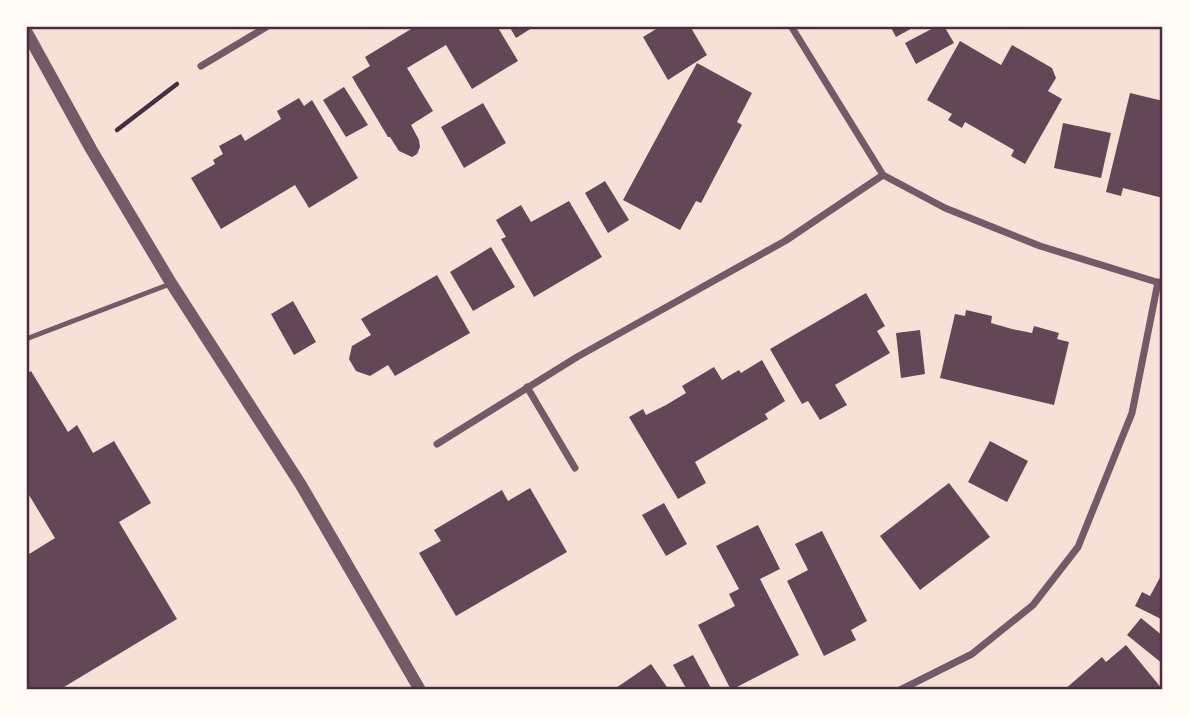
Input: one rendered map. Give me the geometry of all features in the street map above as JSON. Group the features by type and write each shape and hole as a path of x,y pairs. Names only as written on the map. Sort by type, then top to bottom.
{"street":[{"path":"201,66 268,26"},
{"path":"792,26 883,175 945,208 1040,246 1160,283 1132,413 1078,547 1034,605 972,654 900,690"},
{"path":"26,31 91,149 171,283 300,485 420,690"},
{"path":"437,444 527,387 785,241 883,175"},
{"path":"527,387 575,468"}],"lane":[{"path":"26,339 171,283"}],"path":[{"path":"91,149 201,66"}],"building":[{"path":"416,26 497,26 518,61 472,89 446,45 407,68 433,111 411,125 420,147 412,157 399,151 388,137 352,77 370,66 365,57"},
{"path":"509,26 535,26 516,38"},
{"path":"661,26 690,26 707,55 668,80 643,37"},
{"path":"890,26 916,26 896,37"},
{"path":"937,26 944,26 954,43 916,64 905,43"},
{"path":"960,41 1001,65 1012,45 1052,68 1056,78 1048,91 1062,99 1025,164 1011,156 1014,150 965,122 962,128 948,120 952,114 927,100"},
{"path":"697,63 752,93 737,122 742,125 701,203 696,201 680,230 623,200"},
{"path":"344,87 368,125 346,137 323,100"},
{"path":"1130,93 1163,101 1163,198 1123,188 1121,196 1106,192"},
{"path":"299,98 304,106 312,100 358,178 309,208 295,185 221,229 191,178 215,164 213,160 223,154 219,146 241,134 245,141 281,119 277,111"},
{"path":"483,103 506,143 464,168 441,127"},
{"path":"1063,123 1111,133 1101,178 1054,168"},
{"path":"605,181 629,220 608,233 585,193"},
{"path":"569,201 602,257 534,297 501,239 506,237 496,220 521,205 531,222"},
{"path":"491,247 515,287 473,311 450,272"},
{"path":"437,275 470,333 395,376 388,365 370,376 356,371 349,359 352,346 371,335 361,319"},
{"path":"866,293 885,326 877,331 890,353 835,385 847,405 820,420 808,401 802,404 770,349"},
{"path":"293,301 316,342 294,355 271,314"},
{"path":"966,310 992,316 991,323 1012,329 1032,333 1034,326 1059,333 1057,339 1069,342 1054,405 940,378 955,314 965,316"},
{"path":"920,330 925,374 901,378 896,333"},
{"path":"762,360 785,401 765,414 768,419 695,462 706,483 678,499 629,417 643,409 646,415 666,405 686,393 682,386 714,367 722,380 739,370 741,373"},
{"path":"31,371 68,432 77,425 93,453 114,441 151,503 119,522 177,619 59,690 26,690 26,556 55,538 26,490 26,374"},
{"path":"990,441 1028,461 1007,502 968,482"},
{"path":"949,483 990,537 920,590 880,536"},
{"path":"530,488 567,552 456,616 419,553 441,541 434,530 502,490 508,501"},
{"path":"664,503 687,544 666,556 642,515"},
{"path":"758,525 780,569 760,579 799,655 731,690 698,625 735,606 729,594 739,589 716,546"},
{"path":"822,531 867,621 851,630 856,640 824,656 787,581 808,570 795,544"},
{"path":"1163,572 1163,620 1135,606 1142,592 1150,596"},
{"path":"1141,618 1163,636 1163,664 1127,635"},
{"path":"1126,645 1163,690 1064,690 1102,657 1106,662"},
{"path":"693,655 712,690 687,690 673,665"},
{"path":"651,664 669,690 613,690"}]}
